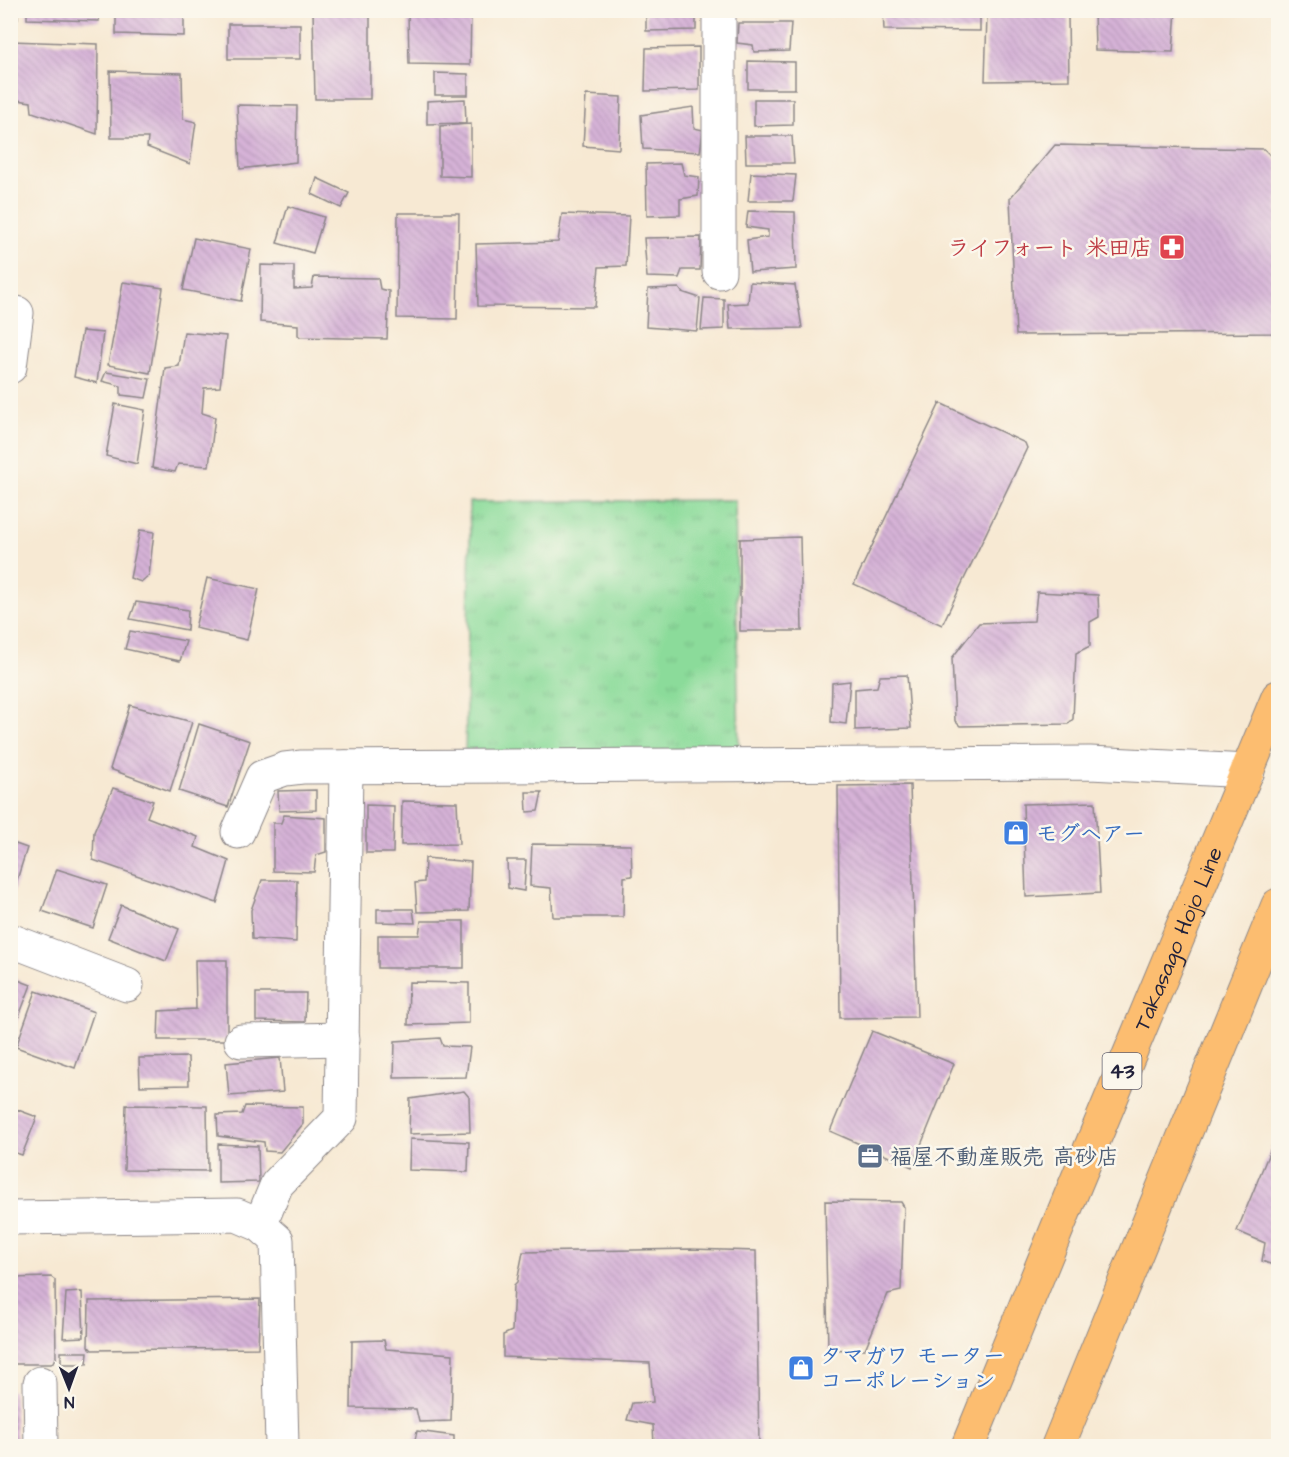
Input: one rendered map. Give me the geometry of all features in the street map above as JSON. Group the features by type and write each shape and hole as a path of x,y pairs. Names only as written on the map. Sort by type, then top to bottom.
{"main road":[{"name":"Takasago Hojo Line","path":"968,1446 1072,1190 1278,697"},
{"path":"1058,1446 1278,905"}],"street":[{"path":"719,10 719,272"},
{"path":"10,312 17,312 10,368"},
{"path":"238,832 262,777 285,769 302,767 1090,764 1248,771"},
{"path":"260,1225 277,1184 341,1118 346,766"},
{"path":"10,940 127,985"},
{"path":"241,1041 343,1039"},
{"path":"10,1218 237,1215 260,1225 277,1240 282,1446"},
{"path":"40,1383 41,1446"}],"green space":[{"path":"735,500 739,757 465,759 469,502"}],"building":[{"path":"10,10 17,10 18,18 10,18"},
{"path":"27,10 100,10 99,21 27,19"},
{"path":"116,10 184,10 184,36 116,34"},
{"path":"313,10 370,10 370,99 315,99"},
{"path":"408,10 471,10 470,65 409,64"},
{"path":"646,10 696,10 696,30 646,31"},
{"path":"744,10 792,10 792,15 744,14"},
{"path":"883,10 980,10 980,31 884,30"},
{"path":"1094,10 1176,10 1173,52 1095,50"},
{"path":"1063,12 1068,17 1069,80 985,81 987,15"},
{"path":"738,23 791,23 789,51 754,52 753,45 737,43"},
{"path":"228,24 300,24 300,59 228,59"},
{"path":"10,41 98,44 97,134 32,112 31,102 11,99"},
{"path":"699,47 699,90 645,91 646,48"},
{"path":"748,61 795,62 795,89 748,89"},
{"path":"110,71 182,73 183,119 196,122 190,164 147,147 148,138 111,138"},
{"path":"435,73 468,74 468,95 435,95"},
{"path":"586,95 621,97 619,149 583,146"},
{"path":"465,99 466,123 427,124 427,101"},
{"path":"754,99 793,99 793,125 754,126"},
{"path":"237,105 297,106 296,162 240,169"},
{"path":"693,107 694,128 703,130 700,152 643,149 641,115"},
{"path":"471,124 471,177 440,176 440,126"},
{"path":"745,136 792,136 794,163 746,163"},
{"path":"1055,145 1264,149 1278,163 1278,333 1016,335 1010,198"},
{"path":"681,163 684,175 699,177 698,196 680,199 680,215 647,216 646,164"},
{"path":"751,173 796,175 793,201 748,201"},
{"path":"317,178 349,193 341,208 312,194"},
{"path":"288,206 324,217 313,253 277,243"},
{"path":"748,211 795,212 796,269 750,272 747,240 768,237 768,230 746,227"},
{"path":"398,213 459,213 457,319 397,318"},
{"path":"562,214 629,216 626,266 599,267 595,307 478,306 476,244 558,242"},
{"path":"701,237 700,270 682,270 679,278 647,277 644,238"},
{"path":"194,238 251,249 241,301 183,290"},
{"path":"261,265 294,266 294,289 312,288 314,277 378,278 380,289 389,291 387,339 300,337 298,325 260,322"},
{"path":"123,282 163,288 150,373 108,365"},
{"path":"750,282 795,285 802,328 730,329 728,304 748,303"},
{"path":"679,288 682,292 700,298 697,331 646,327 648,289"},
{"path":"704,298 724,299 724,329 701,330"},
{"path":"82,331 103,333 97,383 74,377"},
{"path":"184,332 226,336 220,387 204,388 202,413 215,417 209,466 178,464 175,472 152,468 165,368 179,366"},
{"path":"106,372 150,379 146,398 121,395 121,386 102,381"},
{"path":"940,403 1025,443 1027,448 942,625 854,584"},
{"path":"115,404 145,410 137,464 106,456"},
{"path":"140,530 154,532 149,575 141,582 130,578"},
{"path":"800,537 802,631 740,631 740,539"},
{"path":"207,578 259,589 247,640 195,628"},
{"path":"1037,592 1098,595 1099,617 1090,622 1090,646 1076,653 1073,719 1068,724 960,726 955,721 952,658 979,623 1034,621"},
{"path":"136,602 188,610 187,630 130,619"},
{"path":"130,631 186,641 180,661 125,649"},
{"path":"907,675 911,728 855,730 855,689 877,687 880,676"},
{"path":"850,681 846,724 831,722 832,683"},
{"path":"130,705 192,722 170,791 110,769"},
{"path":"199,724 250,741 228,807 179,791"},
{"path":"910,785 917,1017 840,1018 838,786"},
{"path":"113,788 153,801 147,817 198,837 195,847 229,861 217,903 93,860 94,832"},
{"path":"316,790 316,810 279,811 278,791"},
{"path":"526,792 542,792 538,811 527,812"},
{"path":"402,801 457,802 459,844 401,845"},
{"path":"1095,802 1100,893 1026,897 1023,804"},
{"path":"366,805 394,806 393,853 366,853"},
{"path":"284,815 326,818 326,852 316,855 314,872 273,871 273,823 281,823"},
{"path":"10,842 27,848 11,899 10,898"},
{"path":"532,844 631,845 632,876 624,877 623,917 553,917 551,888 530,886"},
{"path":"425,858 471,862 469,911 417,912 415,883 424,882"},
{"path":"507,860 526,860 524,891 508,888"},
{"path":"57,869 107,885 93,928 42,911"},
{"path":"262,880 297,880 296,942 252,939 251,910"},
{"path":"121,905 179,929 166,961 108,938"},
{"path":"377,909 413,909 415,923 377,922"},
{"path":"421,921 464,921 464,968 378,968 378,935 419,935"},
{"path":"195,960 227,960 227,1040 158,1040 159,1011 196,1009"},
{"path":"10,977 31,985 11,1037 10,1037"},
{"path":"409,982 469,983 469,1023 408,1025"},
{"path":"36,991 94,1012 75,1068 16,1047"},
{"path":"256,993 306,993 305,1022 256,1021"},
{"path":"872,1031 954,1064 912,1167 830,1131"},
{"path":"440,1038 443,1046 470,1047 466,1077 394,1078 395,1041"},
{"path":"188,1057 189,1085 140,1086 139,1058"},
{"path":"280,1058 283,1092 229,1096 226,1063"},
{"path":"464,1091 469,1097 470,1132 409,1134 410,1099"},
{"path":"126,1105 207,1106 208,1171 124,1170"},
{"path":"245,1106 303,1107 303,1124 280,1152 265,1151 264,1142 218,1136 217,1115 242,1114"},
{"path":"10,1107 37,1117 22,1155 10,1151"},
{"path":"1278,1131 1278,1267 1262,1261 1265,1243 1237,1231"},
{"path":"410,1139 469,1142 468,1172 409,1170"},
{"path":"218,1144 258,1146 259,1182 218,1183"},
{"path":"825,1201 901,1202 904,1207 901,1291 888,1294 865,1349 828,1350"},
{"path":"691,1249 756,1251 759,1446 654,1446 653,1425 627,1420 632,1403 653,1402 650,1363 503,1357 503,1335 512,1331 514,1285 517,1282 523,1252"},
{"path":"51,1277 55,1280 56,1359 51,1364 10,1364 10,1278"},
{"path":"82,1292 84,1337 63,1338 66,1293"},
{"path":"260,1299 258,1348 92,1350 88,1346 89,1301"},
{"path":"384,1340 386,1349 453,1354 451,1421 419,1422 416,1409 351,1408 352,1341"},
{"path":"61,1352 88,1352 87,1364 61,1364"},
{"path":"10,1391 13,1391 17,1446 10,1446"},
{"path":"417,1431 454,1436 454,1446 348,1446 348,1442 415,1440"}],"place":[{"name":"ライフォート 米田店","path":"1172,247"},
{"name":"モグヘアー","path":"1016,833"},
{"name":"福屋不動産販売 高砂店","path":"870,1156"},
{"name":"タマガワ モーター コーポレーション","path":"801,1368"}]}
